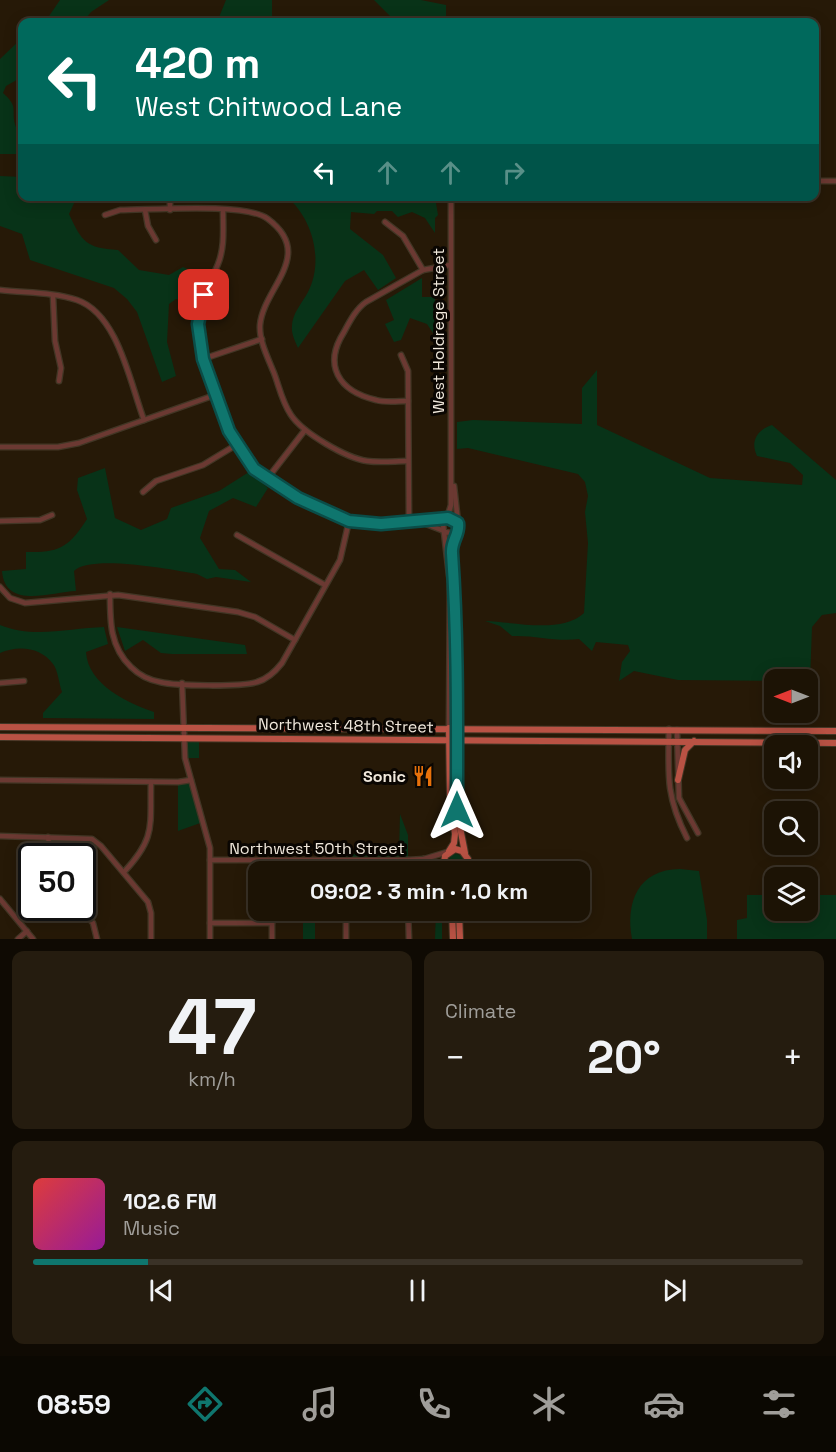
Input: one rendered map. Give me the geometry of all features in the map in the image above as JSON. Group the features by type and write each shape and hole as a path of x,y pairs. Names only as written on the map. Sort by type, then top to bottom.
{"main road":[{"name":"Northwest 48th Street","path":"0,727 836,731"},
{"path":"443,861 454,843 455,834 450,809 450,728"},
{"path":"457,728 458,817 468,861"},
{"name":"Northwest 48th Street","path":"0,737 836,742"},
{"path":"678,780 685,750 694,741"},
{"path":"448,851 455,849 465,853"},
{"path":"452,921 453,939"},
{"path":"459,921 460,939"}],"street":[{"path":"819,181 836,181"},
{"path":"170,201 170,210"},
{"name":"West Holdrege Street","path":"444,532 446,519 451,509 452,466 451,201"},
{"path":"105,215 120,210 223,210 254,212 276,225 285,241 287,259 283,276 262,315 262,339 287,408 305,430 357,459 408,461"},
{"path":"145,210 148,226 156,240"},
{"path":"223,210 221,254 198,316 198,338 215,395 236,446 247,461 267,479 319,510 349,521 375,524 446,519 458,522"},
{"path":"385,222 403,236 423,270"},
{"path":"408,401 375,400 347,386 335,370 334,353 362,305 423,270 450,264"},
{"path":"0,290 79,300 95,310 106,321 144,420"},
{"path":"53,296 55,341 61,368 59,381"},
{"path":"203,359 262,339"},
{"path":"401,355 408,371 409,521"},
{"path":"0,447 74,444 215,395"},
{"path":"267,479 305,430"},
{"path":"142,492 156,481 203,465 236,446"},
{"name":"West Holdrege Street","path":"452,466 459,531 456,535"},
{"path":"0,521 40,520 52,515"},
{"path":"110,594 112,634 126,662 139,674 152,680 182,683 248,684 266,679 278,668 339,560 349,521"},
{"path":"419,521 431,523 444,532 456,535 452,550 457,728"},
{"path":"444,532 450,583 450,728"},
{"path":"237,535 325,585"},
{"path":"0,586 7,595 28,603 110,594 242,612 295,640"},
{"path":"0,683 24,681"},
{"path":"182,683 182,737 208,841 210,939"},
{"path":"669,729 669,795 674,813 687,838"},
{"path":"677,730 681,805 698,832"},
{"path":"0,780 151,782 191,780"},
{"path":"124,872 144,849 148,839 151,782"},
{"path":"0,836 92,839 102,846 150,905 151,939"},
{"path":"48,837 49,843"},
{"name":"Northwest 50th Street","path":"210,860 408,860 424,859 448,851"},
{"name":"Northwest 50th Street","path":"424,859 428,861"},
{"path":"0,899 33,939"},
{"path":"91,921 97,939"},
{"path":"346,921 346,939"},
{"path":"408,921 408,939"},
{"path":"210,923 272,923 272,939"},
{"path":"18,939 27,931"}],"green space":[{"path":"60,0 109,0 86,18 48,18"},
{"path":"226,0 272,0 272,18 219,18"},
{"path":"374,0 421,0 446,5 446,18 391,17"},
{"path":"18,42 18,79 6,86 3,93 13,106 14,121 18,132 18,154 0,154 0,59"},
{"path":"0,176 18,177 18,201 75,201 69,214 86,242 118,250 139,270 169,275 183,267 210,280 201,305 176,299 169,304 167,342 176,376 162,382 137,312 127,299 114,288 30,260 22,234 0,226"},
{"path":"291,201 436,201 438,215 435,218 435,233 425,218 412,212 398,217 392,211 377,211 374,214 351,212 350,229 383,255 396,278 378,290 364,270 345,281 298,348 292,322 313,280 315,254 309,229"},
{"path":"422,278 422,297 435,297 435,336 427,324 410,318 401,340 394,342 385,324 394,320 386,300"},
{"path":"597,370 597,425 710,478 802,485 803,475 790,463 757,456 754,446 756,437 762,430 772,425 836,480 836,613 822,615 812,627 810,669 764,669 764,681 678,680 634,671 619,681 622,662 630,651 628,645 596,642 592,651 579,639 512,636 500,626 485,621 551,625 575,619 584,613 588,543 585,512 588,496 585,482 578,474 468,448 457,449 457,422 473,420 582,424 582,388"},
{"path":"105,468 115,518 141,530 167,519 171,508 219,491 249,472 268,488 256,507 233,498 209,511 200,538 219,569 235,570 251,582 216,577 207,579 197,574 114,563 83,566 74,571 76,591 31,596 11,591 5,583 2,571 26,569 26,552 55,549 63,546 75,536 87,519 77,490 78,478"},
{"path":"0,625 38,632 104,627 108,644 86,652 88,664 94,674 111,691 154,712 154,719 43,718 43,713 62,692 55,667 48,658 29,649 14,649 0,653"},
{"path":"117,627 245,645 247,654 161,653 143,640 125,651"},
{"path":"182,737 199,737 199,758 185,758"},
{"path":"191,780 203,822 178,831 178,782"},
{"path":"400,814 408,835 408,860 342,861 342,854 399,855"},
{"path":"456,854 463,861 449,861 451,856"},
{"path":"680,869 699,871 707,920 707,939 632,939 631,913 638,890 654,875"},
{"path":"747,895 764,895 764,921 818,921 818,895 836,895 836,939 737,939 737,920 747,918"},
{"path":"303,921 315,921 315,939 303,939"},
{"path":"436,921 442,921 442,939 435,939"}],"place":[{"name":"Sonic","path":"423,776"}],"route":[{"path":"204,295 198,324 203,359 229,431 236,446 254,469 271,482 319,510 349,521 381,524 448,518 458,522 458,532 452,544 454,633 457,657 457,810"}]}
